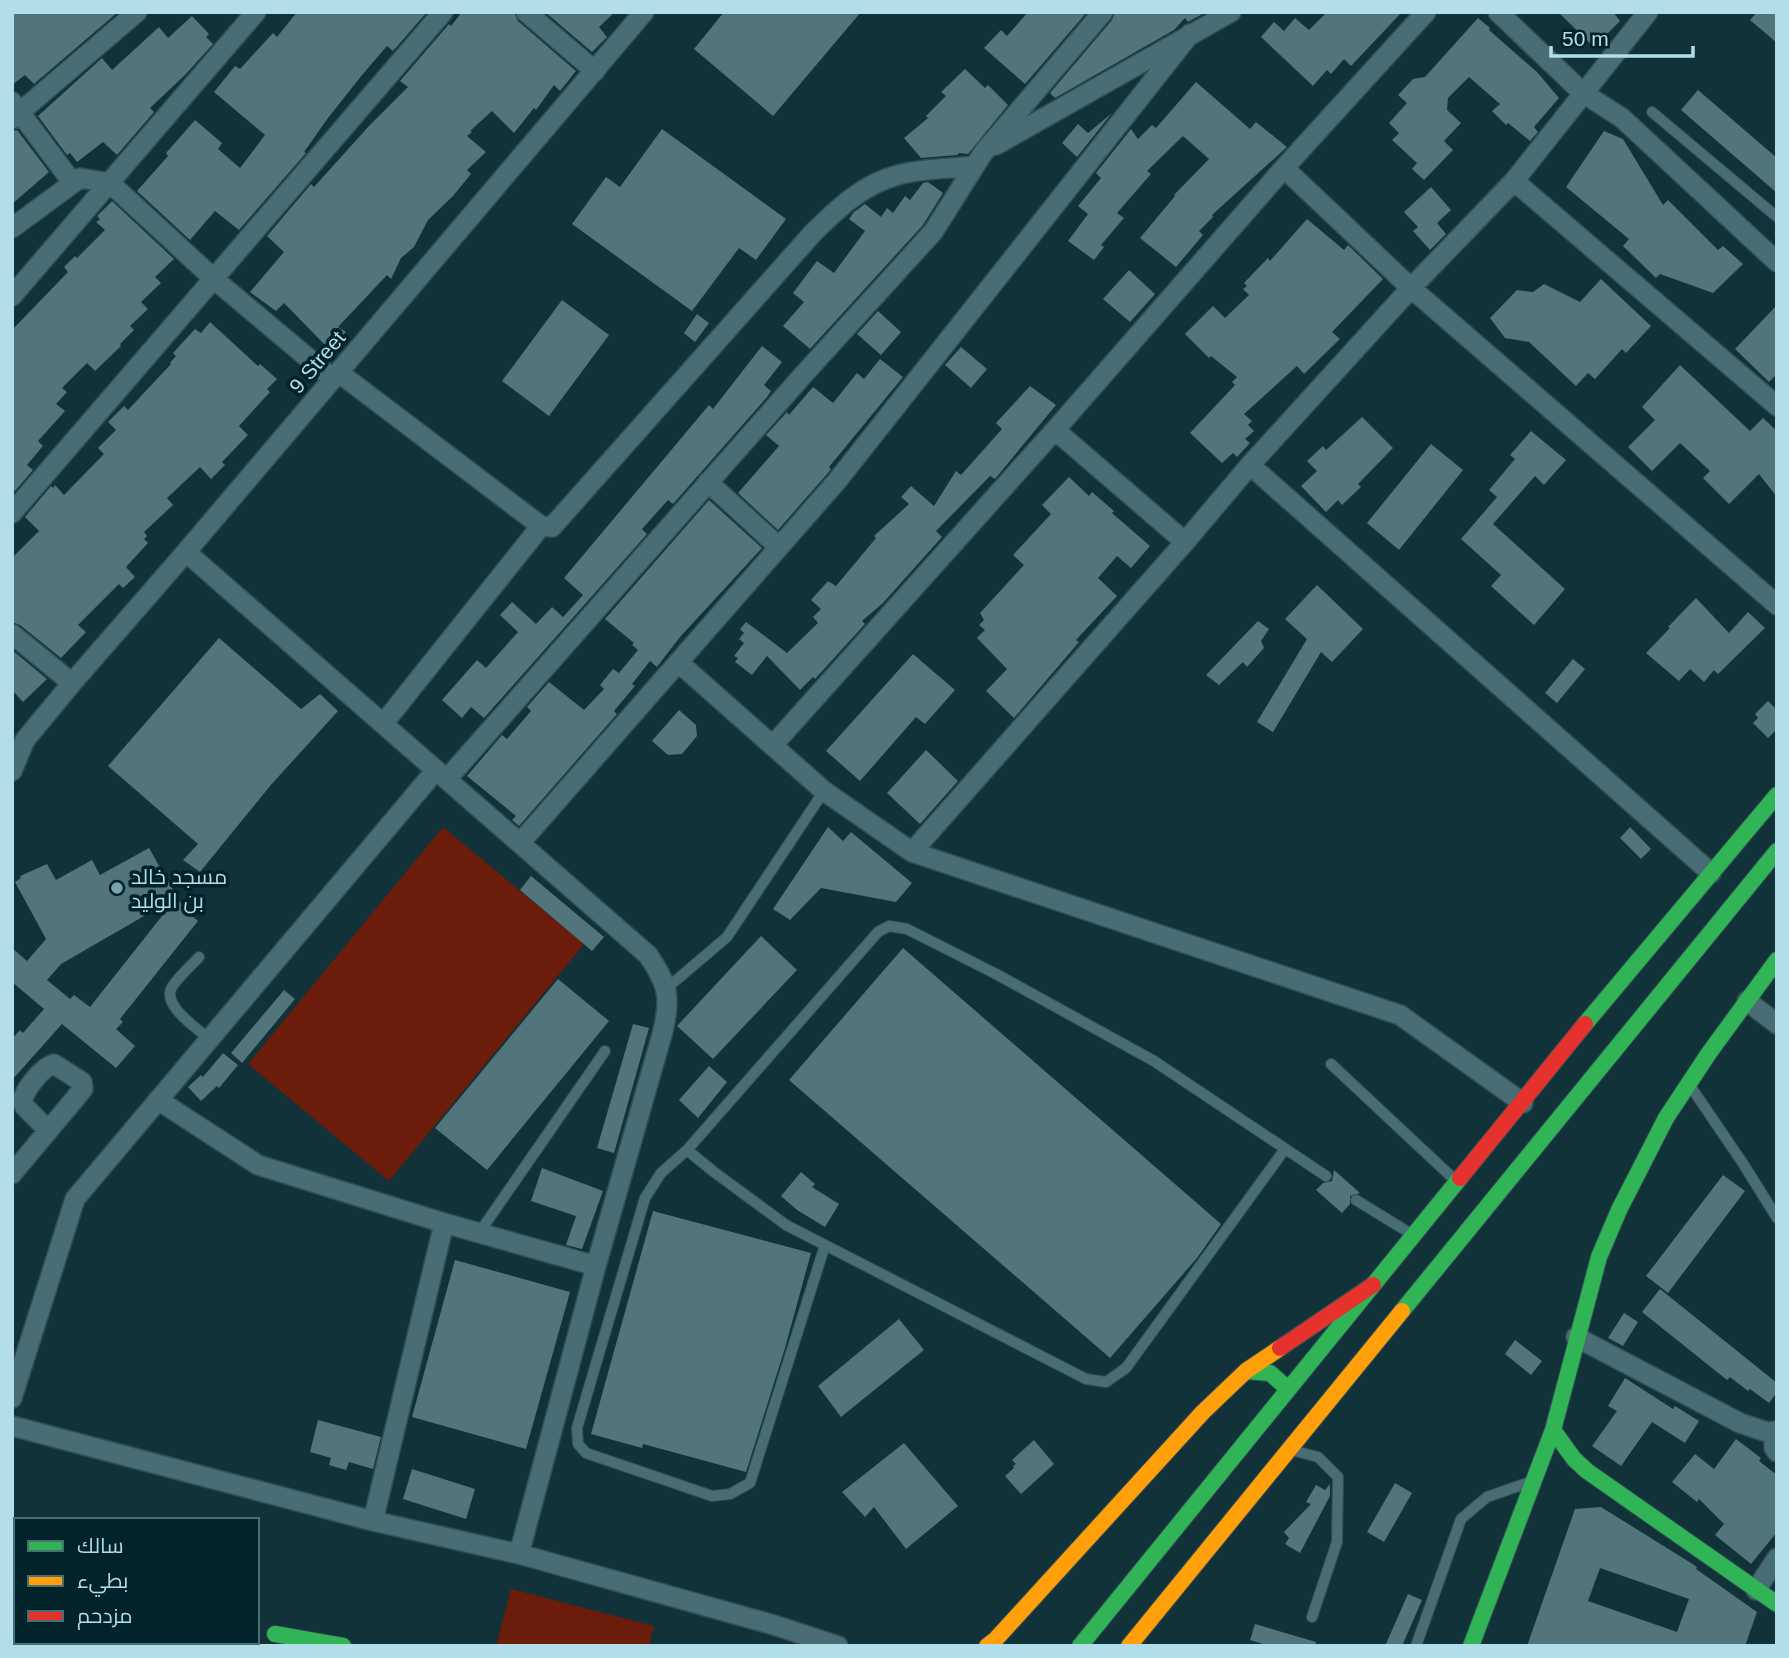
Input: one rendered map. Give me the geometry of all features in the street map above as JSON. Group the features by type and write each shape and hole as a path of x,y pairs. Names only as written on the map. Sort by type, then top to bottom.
{"main road":[{"path":"1129,1646 1290,1449 1649,977 1710,873 1777,795"},
{"path":"1080,1646 1523,1103 1777,851"},
{"path":"1471,1646 1553,1430 1599,1257 1623,1201 1688,1084 1777,960"},
{"path":"987,1646 1203,1412 1246,1371 1373,1285"},
{"path":"1246,1371 1273,1373 1288,1389"},
{"path":"1553,1430 1574,1459 1587,1471 1777,1604"},
{"path":"259,1629 311,1646"},
{"path":"275,1634 343,1646"}],"street":[{"path":"72,182 15,111 137,12"},
{"path":"12,296 256,12"},
{"path":"12,513 443,12"},
{"path":"526,12 595,71"},
{"name":"9 Street","path":"12,771 19,745 644,12"},
{"path":"12,1398 75,1199 209,1039 442,775 933,232 979,160 1104,12"},
{"path":"12,228 80,178 110,183 214,279 335,376 541,526 552,527 812,234 839,208 885,178 979,160 1231,12"},
{"path":"774,746 1284,168 1426,12"},
{"path":"1498,12 1583,93 1622,118 1777,262"},
{"path":"912,852 1250,465 1411,288 1514,181 1648,12"},
{"path":"520,843 845,471 1190,34"},
{"path":"1284,168 1411,288 1777,606"},
{"path":"1514,181 1777,405"},
{"path":"1055,430 1185,542"},
{"path":"1250,465 1710,873"},
{"path":"708,482 779,547"},
{"path":"383,724 541,526"},
{"path":"186,552 648,955 667,988 669,1005 663,1031 596,1266 519,1555"},
{"path":"12,634 72,683"},
{"path":"678,662 824,790 912,852 1400,1014 1523,1103"},
{"path":"1747,1000 1775,1019"},
{"path":"158,1100 258,1165 444,1223 596,1266"},
{"path":"12,1174 48,1130"},
{"path":"373,1521 444,1223"},
{"path":"1576,1337 1740,1423 1767,1433 1776,1431 1774,1448 1777,1452"},
{"path":"12,1426 373,1521 519,1555 774,1625 838,1646"},
{"path":"1756,1590 1777,1558"}],"lane":[{"path":"1652,112 1777,217"},
{"path":"667,988 727,937 824,790"},
{"path":"825,1245 750,1483 730,1494 712,1496 586,1453 578,1444 577,1428 645,1198 661,1173 687,1150 878,932 889,926 907,929 1154,1060 1326,1176"},
{"path":"199,957 169,995 172,1006 209,1039"},
{"path":"479,1233 606,1051"},
{"path":"1331,1064 1457,1182"},
{"path":"1688,1084 1777,1218"},
{"path":"687,1150 786,1225 1086,1379 1106,1382 1126,1368 1285,1149"},
{"path":"1356,1200 1413,1235"},
{"path":"1290,1449 1318,1457 1338,1477 1337,1542 1312,1617"},
{"path":"1416,1646 1461,1519 1487,1497 1533,1481"}],"shaded area":[{"path":"443,827 584,944 389,1181 248,1064"},
{"path":"511,1589 654,1626 649,1646 496,1646"}],"building":[{"path":"17,12 118,12 34,84 25,75 12,85 12,16"},
{"path":"297,12 427,12 393,51 387,46 328,118 304,152 306,153 239,230 215,211 190,240 137,191 195,120 222,143 218,149 240,168 265,135 214,92 235,66 240,69 273,33 277,37"},
{"path":"462,12 514,12 518,21 576,71 560,91 554,85 536,110 534,108 514,133 492,111 470,131 472,132 467,136 486,152 467,170 471,174 453,196 428,220 414,247 401,258 391,279 387,275 338,327 346,332 332,348 323,343 284,303 276,311 250,292 284,252 267,236 311,184 314,187 408,87 400,81"},
{"path":"545,12 615,12 599,27 607,37 592,52"},
{"path":"724,12 861,12 773,116 694,49"},
{"path":"1028,12 1087,12 1025,84 984,48 1001,30 1007,36"},
{"path":"1115,12 1206,12 1188,22 1185,18 1174,30 1055,98 1050,93 1112,20"},
{"path":"1327,12 1402,12 1351,66 1344,59 1331,74 1327,70 1313,86 1261,37 1274,22 1284,31 1295,18 1309,30"},
{"path":"1558,12 1613,12 1620,21 1594,47"},
{"path":"1757,12 1777,12 1777,43 1750,20"},
{"path":"192,16 209,34 206,37 213,44 150,108 154,112 117,155 103,142 77,162 70,153 67,155 38,116 102,58 112,70 159,27 168,38"},
{"path":"1478,18 1537,72 1559,98 1534,127 1538,132 1530,141 1508,123 1506,125 1492,111 1500,104 1469,77 1448,98 1447,110 1461,123 1444,141 1453,150 1424,180 1412,169 1417,163 1392,140 1399,133 1389,123 1407,103 1398,95 1413,79 1425,77"},
{"path":"965,69 985,88 988,85 1008,105 968,154 921,158 904,138 928,118 926,116 946,96 941,92"},
{"path":"1196,82 1250,129 1256,122 1287,147 1212,215 1199,231 1203,235 1176,267 1140,238 1174,195 1209,159 1183,136 1147,171 1151,174 1117,213 1124,218 1101,245 1104,247 1094,260 1068,241 1088,214 1078,206 1101,178 1096,173 1131,129 1138,139 1152,125 1156,128"},
{"path":"1698,90 1777,158 1777,193 1681,110"},
{"path":"1112,113 1077,157 1062,143 1078,124 1088,133"},
{"path":"662,129 786,219 756,260 739,248 692,311 572,224 606,177 620,187"},
{"path":"17,130 49,172 12,204 12,131"},
{"path":"1604,131 1623,139 1663,205 1668,200 1718,250 1723,246 1743,264 1713,293 1660,274 1656,278 1623,246 1629,239 1566,187"},
{"path":"928,182 943,193 923,225 810,349 783,326 804,302 793,293 817,261 834,273 865,231 849,219 854,212 865,204 881,217 887,208 893,213 905,196 910,200 923,183"},
{"path":"1431,187 1451,210 1437,223 1446,234 1430,250 1413,231 1418,227 1404,212"},
{"path":"112,201 174,259 155,277 161,283 141,302 148,309 130,326 134,330 121,346 95,371 87,363 62,388 67,392 56,404 65,411 38,441 43,446 27,465 33,470 15,491 12,489 12,330 68,272 64,267 105,230 96,222 100,219 97,216"},
{"path":"1307,219 1344,250 1348,245 1383,279 1332,332 1340,339 1304,374 1297,366 1244,414 1252,421 1248,425 1254,431 1245,439 1250,443 1237,457 1233,453 1222,463 1190,433 1235,385 1232,382 1237,377 1211,356 1209,358 1185,334 1213,306 1225,318 1249,295 1243,289 1247,286 1244,283 1268,258 1270,261"},
{"path":"1129,270 1155,294 1130,322 1103,299"},
{"path":"1601,279 1651,326 1626,353 1622,349 1595,379 1588,373 1576,386 1529,342 1505,338 1490,318 1517,290 1533,292 1544,284 1580,302"},
{"path":"562,300 609,335 549,416 502,381"},
{"path":"1777,305 1777,374 1769,382 1735,349"},
{"path":"878,311 901,332 881,355 857,334"},
{"path":"697,314 709,323 695,342 684,333"},
{"path":"210,322 258,366 260,364 277,379 267,389 270,392 239,426 248,435 222,462 225,465 211,479 200,467 167,498 173,505 144,532 147,536 144,539 148,543 126,567 135,577 123,588 119,584 78,625 86,632 61,658 20,625 12,622 12,558 39,531 25,517 51,486 53,488 55,485 64,495 104,454 98,448 116,430 108,422 124,406 128,410 171,364 176,356 173,353 195,329 201,333"},
{"path":"762,346 782,362 764,385 771,391 767,397 673,504 668,500 642,529 647,534 484,718 471,707 462,718 442,700 477,660 486,668 518,632 500,615 512,602 536,624 552,607 563,617 583,595 564,578 709,405 713,409"},
{"path":"961,347 987,369 971,388 945,365"},
{"path":"880,359 903,377 829,467 831,469 828,473 778,530 738,493 779,446 766,435 787,412 789,415 813,387 833,403 857,373 864,379"},
{"path":"1680,365 1750,431 1763,418 1777,431 1777,497 1759,474 1729,504 1703,478 1710,471 1680,443 1652,471 1628,447 1655,420 1642,407"},
{"path":"1030,386 1056,405 995,479 990,476 936,531 942,537 883,603 862,621 865,624 815,679 813,677 800,690 767,656 752,675 735,662 738,658 734,656 744,643 739,639 744,633 740,629 746,622 787,653 818,623 813,617 821,609 811,600 828,581 836,586 876,538 874,536 909,504 901,497 911,486 934,506 956,471 961,475 1002,429 996,423"},
{"path":"1362,417 1393,448 1358,484 1361,487 1342,505 1338,500 1326,512 1301,486 1317,471 1307,461 1323,446 1326,450"},
{"path":"1531,431 1566,460 1544,485 1535,476 1493,524 1565,589 1534,625 1491,586 1501,575 1461,539 1497,497 1489,490 1515,459 1510,455"},
{"path":"1431,444 1463,470 1399,550 1367,523"},
{"path":"1069,477 1089,496 1092,492 1150,546 1131,568 1117,556 1098,578 1117,596 1076,640 1079,642 1014,718 986,691 1007,669 977,638 985,630 979,625 984,620 980,613 1024,565 1013,555 1051,514 1042,505"},
{"path":"709,500 762,548 680,637 657,667 650,661 632,684 635,686 614,711 617,714 519,826 512,820 516,816 467,776 502,735 507,739 531,711 527,707 549,682 584,710 604,689 600,685 613,669 619,673 638,650 632,645 634,643 605,619"},
{"path":"1317,585 1363,629 1332,662 1321,652 1273,732 1257,722 1307,639 1285,619"},
{"path":"1696,598 1729,633 1748,612 1765,628 1718,674 1714,670 1704,682 1690,669 1679,681 1646,653"},
{"path":"1258,621 1269,629 1261,641 1264,648 1247,667 1243,662 1219,685 1206,675"},
{"path":"219,638 301,709 320,694 338,711 270,786 200,872 183,860 198,844 108,766"},
{"path":"12,650 47,679 23,702 12,690"},
{"path":"913,654 955,690 925,724 916,717 860,781 826,751"},
{"path":"1573,659 1585,669 1557,703 1545,693"},
{"path":"1768,701 1777,710 1777,729 1768,738 1753,723 1758,718 1755,714"},
{"path":"679,710 696,725 697,736 682,754 668,755 652,741"},
{"path":"926,750 958,781 920,824 887,793"},
{"path":"828,827 843,841 851,832 912,883 896,902 821,888 790,920 773,909"},
{"path":"1630,827 1651,849 1641,859 1620,838"},
{"path":"149,848 184,909 198,921 120,1019 123,1022 116,1029 135,1046 116,1068 62,1024 12,1080 12,1039 20,1030 23,1033 44,1009 12,982 12,948 27,961 46,939 15,882 20,876 47,864 56,880 92,860 100,875","holes":["177,897 90,1007 74,995 70,999 47,980 61,964"]},
{"path":"531,876 604,937 592,951 520,890"},
{"path":"761,936 797,970 713,1059 677,1026"},
{"path":"903,948 1221,1224 1197,1258 1110,1358 789,1080"},
{"path":"558,979 609,1021 487,1170 435,1128"},
{"path":"284,990 295,999 242,1063 231,1053"},
{"path":"633,1024 649,1028 614,1153 597,1148"},
{"path":"223,1053 238,1065 219,1088 217,1086 201,1101 188,1087 201,1075 203,1077"},
{"path":"709,1066 727,1082 698,1118 679,1100"},
{"path":"542,1168 603,1191 582,1249 566,1245 576,1216 531,1201"},
{"path":"1334,1170 1360,1193 1350,1196 1350,1204 1342,1213 1316,1190 1323,1183 1332,1181"},
{"path":"801,1172 815,1184 812,1187 839,1204 825,1227 797,1210 781,1196"},
{"path":"1723,1175 1745,1191 1668,1293 1646,1276"},
{"path":"653,1211 811,1253 785,1348 746,1472 643,1444 642,1448 591,1434"},
{"path":"455,1260 570,1292 526,1449 412,1417"},
{"path":"1660,1289 1777,1383 1777,1392 1769,1403 1730,1377 1727,1380 1642,1312"},
{"path":"1624,1313 1638,1322 1623,1346 1608,1338"},
{"path":"899,1319 924,1350 841,1417 818,1386"},
{"path":"1515,1340 1542,1361 1531,1375 1505,1354"},
{"path":"1625,1378 1673,1409 1675,1406 1699,1421 1685,1443 1652,1422 1621,1466 1592,1446 1617,1411 1608,1406"},
{"path":"318,1420 381,1437 373,1469 349,1462 346,1470 329,1465 331,1458 310,1452"},
{"path":"1736,1439 1761,1458 1759,1461 1777,1475 1777,1532 1751,1564 1715,1535 1724,1524 1699,1499 1697,1502 1672,1482 1695,1454 1714,1469"},
{"path":"1034,1440 1054,1464 1021,1494 1005,1476 1016,1464 1012,1460"},
{"path":"904,1443 958,1506 906,1549 874,1507 865,1517 842,1492"},
{"path":"412,1469 475,1489 466,1519 403,1499"},
{"path":"1395,1483 1412,1493 1384,1542 1367,1532"},
{"path":"1330,1484 1330,1496 1300,1553 1285,1544 1289,1538 1284,1532 1311,1504 1306,1502 1316,1485 1325,1490"},
{"path":"1601,1507 1697,1567 1696,1569 1757,1612 1745,1646 1527,1646 1575,1509","holes":["1600,1568 1689,1599 1677,1632 1588,1601"]},
{"path":"1408,1594 1422,1600 1402,1646 1385,1646"},
{"path":"1255,1624 1316,1642 1315,1646 1269,1646 1250,1640"}],"traffic: fast":[{"path":"1585,1024 1777,795"},
{"path":"1402,1311 1777,851"},
{"path":"1471,1646 1553,1430 1599,1257 1619,1210 1666,1118 1709,1053 1777,960"},
{"path":"1080,1646 1460,1178"},
{"path":"1246,1371 1270,1373 1288,1389"},
{"path":"1553,1430 1574,1459 1587,1471 1777,1604"},
{"path":"275,1634 343,1646"},
{"path":"26,1644 31,1646"},
{"path":"176,1644 181,1646"}],"traffic: slow":[{"path":"1129,1646 1402,1311"},
{"path":"987,1646 1203,1412 1246,1371 1280,1348"}],"traffic: jam":[{"path":"1460,1178 1585,1024"},
{"path":"1280,1348 1373,1285"}],"place":[{"name":"مسجد خالد بن الوليد","path":"117,888"}]}
